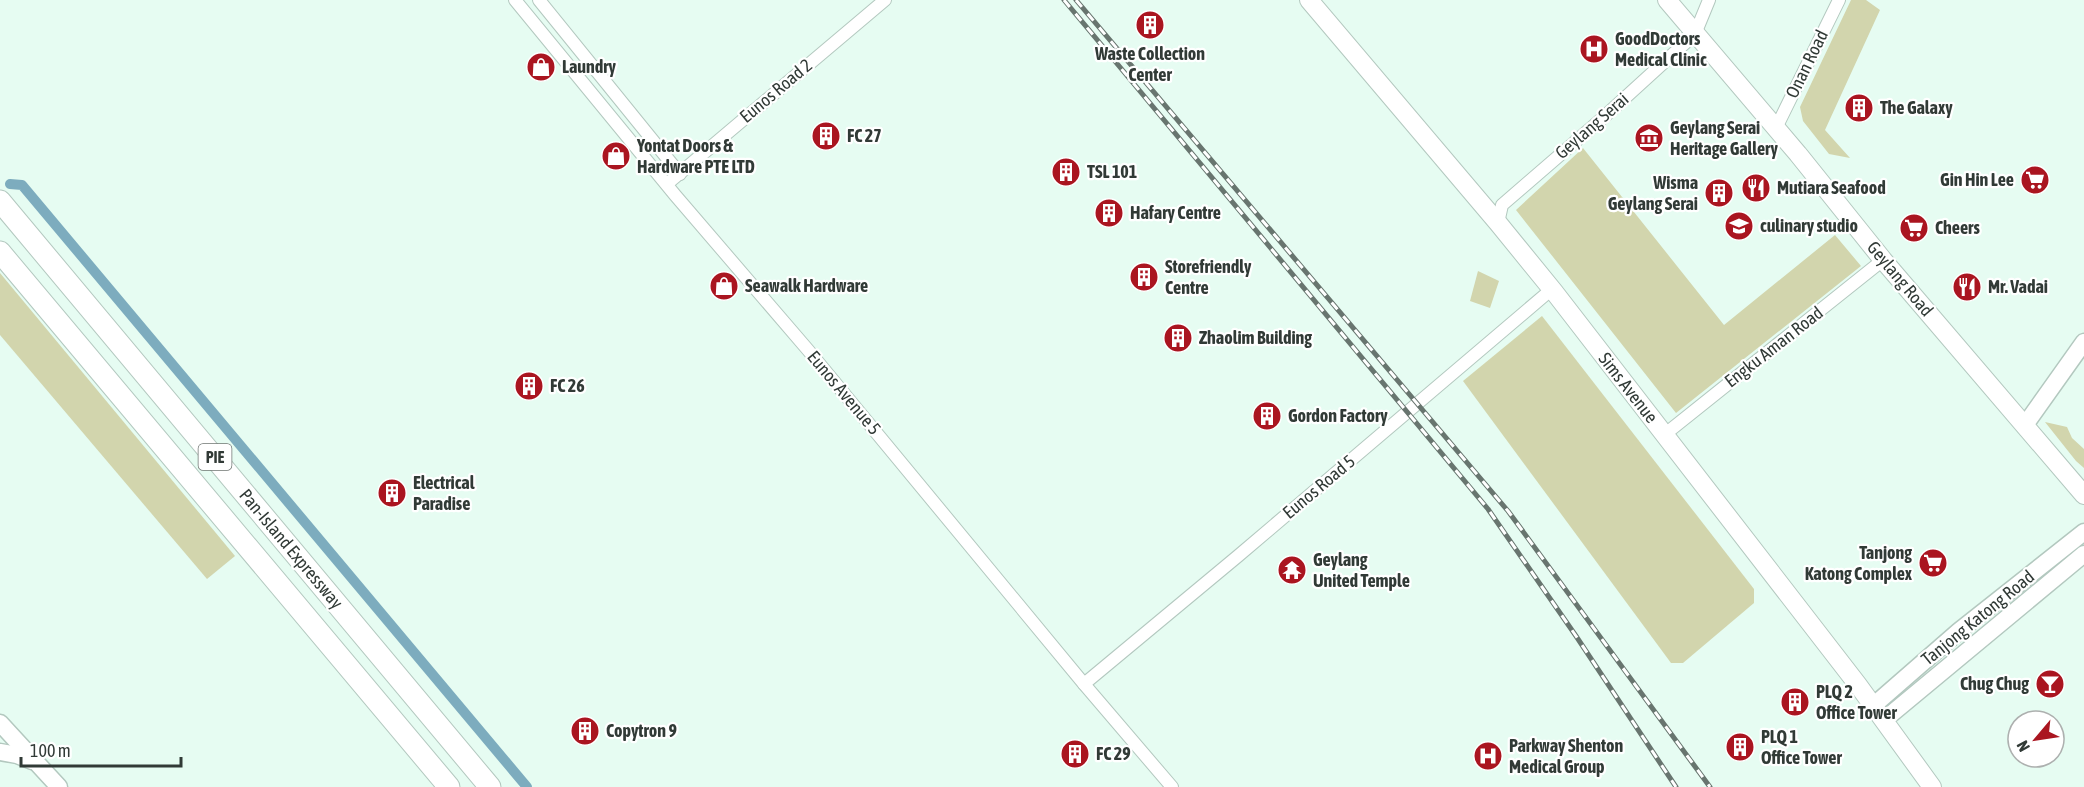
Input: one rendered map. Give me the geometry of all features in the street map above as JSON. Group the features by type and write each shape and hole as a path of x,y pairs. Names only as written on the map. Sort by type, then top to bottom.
{"highway":[{"name":"Pan-Island Expressway","path":"0,201 490,787"},
{"name":"Pan-Island Expressway","path":"0,252 449,787"}],"main road":[{"name":"Sims Avenue","path":"1309,0 1552,289 1879,713 1932,787"},
{"name":"Geylang Road","path":"1667,0 1776,128 1883,260 2025,425 2075,478 2084,495"},
{"path":"2025,425 2084,342"},
{"name":"Tanjong Katong Road","path":"1879,713 1959,631 2084,532"},
{"name":"Tanjong Katong Road","path":"1879,713 2084,555"},
{"path":"0,725 58,787"},
{"path":"0,752 16,755 36,763"}],"street":[{"name":"Eunos Avenue 5","path":"515,0 1172,787"},
{"path":"539,0 680,174"},
{"name":"Eunos Road 2","path":"667,184 885,0"},
{"path":"1695,34 1709,0"},
{"name":"Onan Road","path":"1776,128 1839,0"},
{"name":"Geylang Serai","path":"1498,223 1502,205 1695,34"},
{"name":"Engku Aman Road","path":"1664,435 1883,260"},
{"name":"Eunos Road 5","path":"1084,684 1552,289"}],"green space":[{"path":"1851,0 1866,0 1880,10 1825,130 1850,158 1829,154 1803,121 1800,107"},
{"path":"1583,148 1724,325 1835,235 1861,266 1676,413 1516,210"},
{"path":"1478,271 1499,281 1490,308 1470,301"},
{"path":"0,273 235,556 207,579 0,335"},
{"path":"1542,316 1754,589 1754,603 1683,663 1671,663 1463,381"},
{"path":"2045,422 2067,427 2072,438 2084,449 2084,468 2076,461"}],"waterway":[{"path":"10,184 22,185 527,787"}],"railway":[{"path":"1064,0 1488,509 1676,787"},
{"path":"1076,0 1508,511 1710,787"}],"place":[{"name":"Waste Collection Center","path":"1150,25"},
{"name":"GoodDoctors Medical Clinic","path":"1594,49"},
{"name":"Laundry","path":"541,67"},
{"name":"The Galaxy","path":"1859,108"},
{"name":"FC 27","path":"826,136"},
{"name":"Geylang Serai Heritage Gallery","path":"1649,138"},
{"name":"Yontat Doors & Hardware PTE LTD","path":"616,156"},
{"name":"TSL 101","path":"1066,172"},
{"name":"Gin Hin Lee","path":"2035,180"},
{"name":"Mutiara Seafood","path":"1756,188"},
{"name":"Wisma Geylang Serai","path":"1719,193"},
{"name":"Hafary Centre","path":"1109,213"},
{"name":"culinary studio","path":"1739,226"},
{"name":"Cheers","path":"1914,228"},
{"name":"Storefriendly Centre","path":"1144,277"},
{"name":"Seawalk Hardware","path":"724,286"},
{"name":"Mr. Vadai","path":"1967,287"},
{"name":"Zhaolim Building","path":"1178,338"},
{"name":"FC 26","path":"529,386"},
{"name":"Gordon Factory","path":"1267,416"},
{"name":"Electrical Paradise","path":"392,493"},
{"name":"Tanjong Katong Complex","path":"1933,563"},
{"name":"Geylang United Temple","path":"1292,570"},
{"name":"Chug Chug","path":"2050,684"},
{"name":"PLQ 2 Office Tower","path":"1795,702"},
{"name":"Copytron 9","path":"585,731"},
{"name":"PLQ 1 Office Tower","path":"1740,747"},
{"name":"FC 29","path":"1075,754"},
{"name":"Parkway Shenton Medical Group","path":"1488,756"}]}
